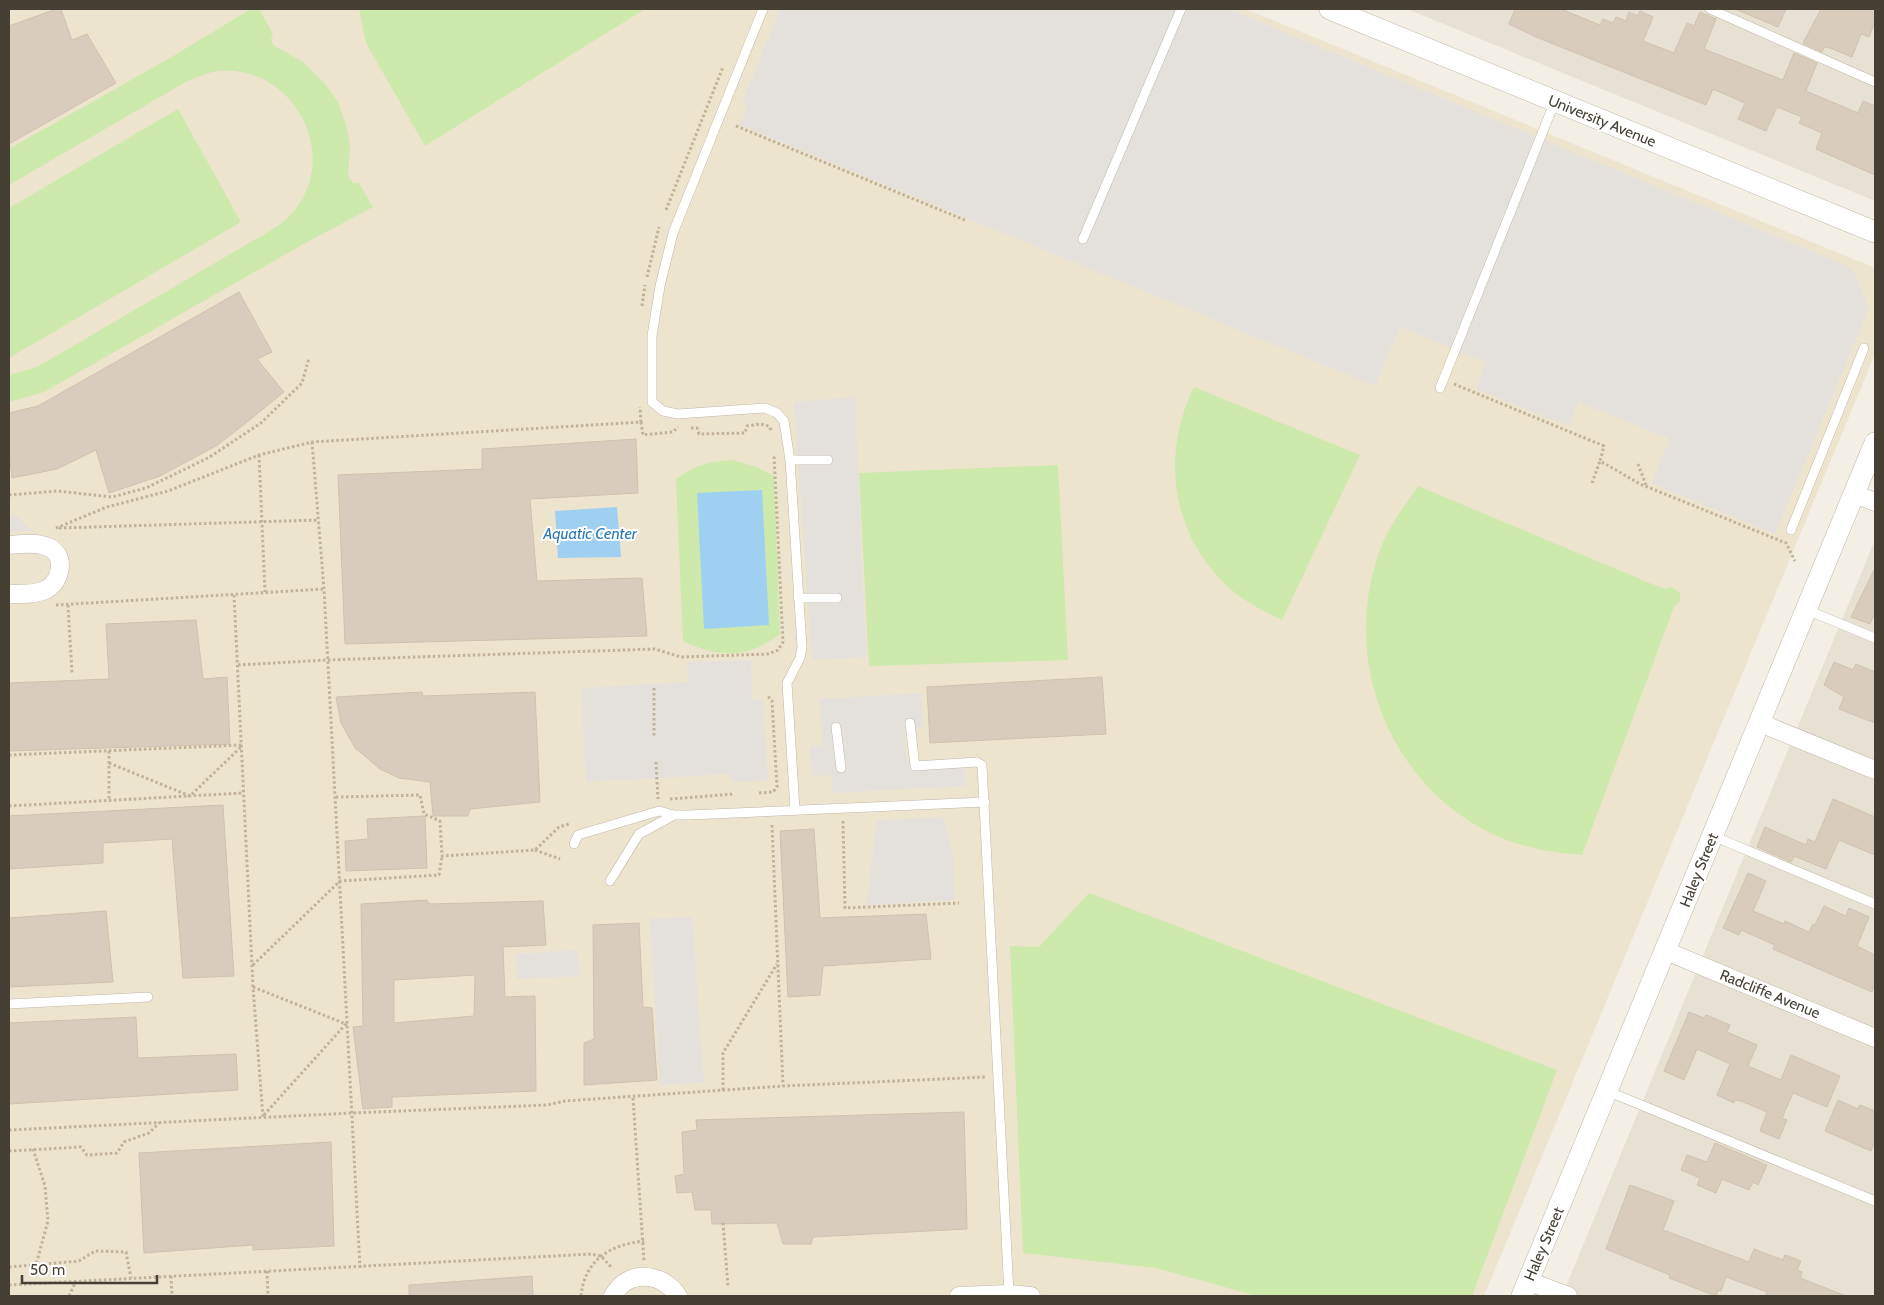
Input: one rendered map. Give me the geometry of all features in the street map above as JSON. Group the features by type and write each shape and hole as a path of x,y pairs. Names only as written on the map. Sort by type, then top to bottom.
{"street":[{"name":"University Avenue","path":"1330,9 1875,232"},
{"name":"Haley Street","path":"1525,1289 1875,443"},
{"path":"1855,494 1875,502"},
{"path":"9,545 31,544 51,548 58,556 60,569 56,582 46,589 35,593 9,594"},
{"path":"1760,722 1875,770"},
{"name":"Radcliffe Avenue","path":"1666,951 1875,1038"},
{"path":"613,1296 622,1285 631,1279 642,1276 665,1281 678,1296"},
{"path":"1525,1289 1568,1296"},
{"path":"959,1296 1009,1294 1031,1296"}],"lane":[{"path":"763,9 674,233 660,286 652,336 652,402 663,411 678,414 764,408 777,412 784,421 790,460 802,647 800,658 787,683 795,810"},
{"path":"1083,239 1181,9"},
{"path":"1710,9 1875,82"},
{"path":"1442,384 1555,101"},
{"path":"1790,530 1864,348"},
{"path":"790,460 828,460"},
{"path":"798,598 837,598"},
{"path":"1807,610 1875,638"},
{"path":"910,723 915,766 978,762 982,765 996,1076 1009,1294"},
{"path":"836,727 841,768"},
{"path":"574,844 578,835 659,811 674,815 985,802"},
{"path":"610,881 640,834 674,815"},
{"path":"1713,836 1875,904"},
{"path":"9,1004 148,997"},
{"path":"1607,1091 1875,1201"}],"path":[{"path":"665,212 726,60"},
{"path":"736,126 967,221"},
{"path":"641,314 654,240 662,222"},
{"path":"9,496 57,491 112,497 146,488 208,458 261,423 302,383 309,358"},
{"path":"1442,384 1604,446 1592,483"},
{"path":"640,404 643,435 672,432 678,427 697,428 699,434 745,433 747,426 760,424 769,426 773,435"},
{"path":"318,520 56,528 107,507 168,491 259,455 312,442 641,422"},
{"path":"312,442 324,588 360,1268"},
{"path":"238,665 327,660 655,649 681,657 757,655 773,652 778,650 783,642 774,454"},
{"path":"259,455 260,521 265,592"},
{"path":"1600,461 1646,486 1786,543 1795,561"},
{"path":"1638,464 1646,486"},
{"path":"55,606 324,588"},
{"path":"234,595 253,987 263,1117"},
{"path":"68,605 72,673"},
{"path":"654,688 654,738"},
{"path":"759,793 772,792 778,787 772,701 767,695"},
{"path":"9,755 242,745"},
{"path":"190,796 242,745"},
{"path":"109,752 110,800"},
{"path":"656,762 658,800"},
{"path":"109,763 190,796"},
{"path":"9,806 243,793"},
{"path":"649,803 658,800 734,794"},
{"path":"252,966 340,881 438,875 442,856 440,822 424,814 420,795 336,797"},
{"path":"835,822 844,821 845,908 959,903"},
{"path":"535,850 559,827 577,822"},
{"path":"781,824 772,825 783,1086"},
{"path":"442,856 535,850 560,859"},
{"path":"723,1090 723,1053 778,963"},
{"path":"253,987 346,1024"},
{"path":"263,1117 346,1024"},
{"path":"9,1130 352,1113 547,1106 565,1101 633,1098 723,1090 996,1076"},
{"path":"633,1098 644,1241 642,1276"},
{"path":"9,1151 81,1147 86,1156 117,1153 124,1142 149,1133 159,1122"},
{"path":"33,1149 45,1186 48,1221 36,1265"},
{"path":"724,1224 728,1286"},
{"path":"581,1296 582,1280 592,1264 601,1256 617,1247 644,1241"},
{"path":"9,1267 79,1262 95,1251 126,1252 131,1278"},
{"path":"9,1285 267,1271 360,1268 591,1254 601,1256 612,1268"},
{"path":"267,1271 268,1296"},
{"path":"171,1276 172,1296"},
{"path":"70,1296 76,1281"}],"shaded area":[{"path":"9,9 1246,9 1875,268 1875,354 1484,1296 9,1296"},
{"path":"780,9 1228,9 1852,268 1869,308 1775,534 1651,483 1670,439 1579,402 1568,426 1476,389 1486,362 1400,327 1375,386 740,125 748,104 743,101"},
{"path":"1407,9 1875,9 1875,201"},
{"path":"855,397 866,657 812,660 794,402"},
{"path":"9,515 15,515 33,531 9,532"},
{"path":"1875,540 1875,1296 1562,1296"},
{"path":"751,660 752,699 763,700 768,781 732,782 730,774 586,782 581,688 688,682 687,662"},
{"path":"921,693 924,727 904,729 907,761 964,760 965,786 832,793 831,775 812,776 810,746 822,745 819,699"},
{"path":"943,817 954,856 955,900 866,905 877,820"},
{"path":"692,917 704,1082 660,1085 650,919"},
{"path":"577,950 580,976 517,979 516,954"}],"green space":[{"path":"251,9 259,9 273,34 271,39 273,45 303,62 324,83 338,102 347,128 350,146 348,175 353,183 359,183 373,207 300,246 44,392 9,402 9,375 37,367 268,232 288,218 297,207 309,185 313,161 310,137 301,115 287,96 268,82 245,73 220,71 184,83 9,185 9,149 170,58"},
{"path":"359,9 645,9 425,146 366,43"},
{"path":"178,109 241,222 9,358 9,208"},
{"path":"1194,387 1360,455 1282,620 1244,600 1224,583 1206,562 1192,540 1183,516 1177,490 1175,464 1177,438 1184,412"},
{"path":"733,460 756,467 774,476 780,634 756,648 744,652 721,653 708,651 683,641 676,479 690,470 703,465 717,461"},
{"path":"1058,465 1068,660 869,666 859,473"},
{"path":"1418,486 1664,589 1670,587 1679,592 1680,600 1674,607 1582,855 1543,850 1523,845 1504,839 1464,818 1431,789 1403,755 1383,717 1371,675 1366,632 1370,588 1382,545 1398,514"},
{"path":"1089,893 1557,1070 1472,1296 1257,1296 1156,1268 1023,1253 1010,946 1039,947"}],"water":[{"path":"762,490 769,625 704,629 697,493"},
{"name":"Aquatic Center","path":"617,507 621,557 558,558 555,511"}],"building":[{"path":"56,9 61,9 72,40 87,34 116,83 9,144 9,26"},
{"path":"1515,9 1561,9 1600,25 1603,19 1613,23 1616,17 1626,21 1629,12 1638,16 1640,11 1653,17 1643,41 1674,53 1687,23 1694,26 1700,12 1716,19 1704,49 1783,80 1794,53 1817,63 1806,91 1858,113 1863,101 1875,106 1875,175 1816,149 1822,133 1799,123 1802,117 1777,107 1766,131 1738,119 1745,103 1713,89 1706,105 1536,37 1509,24"},
{"path":"1735,9 1786,9 1778,27"},
{"path":"1821,9 1875,9 1875,22 1869,37 1861,34 1852,57 1824,47 1822,52 1803,43"},
{"path":"239,292 272,352 257,359 284,392 216,446 160,476 109,493 96,450 57,469 12,478 9,452 9,413 38,406"},
{"path":"636,439 638,493 530,499 537,581 642,578 647,636 345,644 338,475 482,469 482,449"},
{"path":"1875,568 1875,612 1870,624 1851,617"},
{"path":"196,620 203,679 227,677 230,744 9,751 9,683 109,679 106,624"},
{"path":"1834,662 1853,670 1856,664 1875,672 1875,723 1839,709 1844,697 1824,685"},
{"path":"1102,677 1106,734 930,743 927,687"},
{"path":"422,692 423,696 535,692 540,802 470,809 468,816 433,816 430,782 399,778 380,769 355,748 341,723 336,697"},
{"path":"1833,799 1875,817 1875,855 1839,840 1826,869 1794,856 1791,862 1757,847 1765,827 1806,845 1808,839 1815,842"},
{"path":"223,805 234,976 183,978 172,839 103,843 103,863 9,869 9,816"},
{"path":"425,816 427,868 346,871 345,841 368,839 367,819"},
{"path":"814,829 820,918 926,914 931,959 823,966 820,995 788,997 780,831"},
{"path":"1748,873 1766,881 1753,911 1784,924 1785,921 1809,932 1813,924 1815,925 1824,906 1846,916 1849,908 1869,917 1857,946 1875,955 1875,983 1872,992 1773,949 1775,945 1741,930 1739,935 1723,928"},
{"path":"427,900 429,904 543,901 546,945 503,947 505,997 535,996 536,1091 392,1097 392,1107 363,1109 353,1027 363,1026 361,904","holes":["475,975 474,1016 394,1023 394,980"]},
{"path":"106,911 113,982 9,987 9,918"},
{"path":"639,923 643,1007 652,1008 657,1080 584,1085 584,1043 594,1039 593,925"},
{"path":"1689,1012 1704,1018 1706,1015 1730,1025 1727,1032 1757,1045 1748,1066 1781,1080 1791,1055 1840,1076 1827,1107 1793,1093 1782,1118 1787,1120 1779,1139 1760,1131 1767,1112 1741,1101 1735,1100 1734,1103 1717,1095 1730,1064 1697,1049 1684,1080 1664,1071"},
{"path":"136,1017 138,1058 236,1054 238,1090 9,1104 9,1023"},
{"path":"1838,1100 1858,1109 1860,1105 1875,1111 1875,1141 1871,1151 1825,1131"},
{"path":"964,1112 967,1229 813,1237 811,1244 783,1244 777,1223 712,1224 711,1210 695,1210 692,1192 677,1193 675,1176 684,1174 682,1132 697,1130 696,1120"},
{"path":"331,1142 334,1246 253,1250 253,1245 144,1253 139,1153"},
{"path":"1715,1143 1767,1165 1758,1185 1753,1182 1749,1190 1722,1179 1716,1193 1697,1185 1700,1178 1681,1170 1687,1155 1707,1162"},
{"path":"1630,1185 1674,1201 1663,1230 1749,1262 1754,1249 1783,1260 1785,1255 1801,1261 1797,1270 1802,1272 1800,1278 1846,1296 1766,1296 1767,1292 1726,1277 1721,1291 1718,1290 1716,1296 1669,1278 1670,1275 1606,1249"},
{"path":"532,1276 533,1296 409,1296 409,1285"}]}
